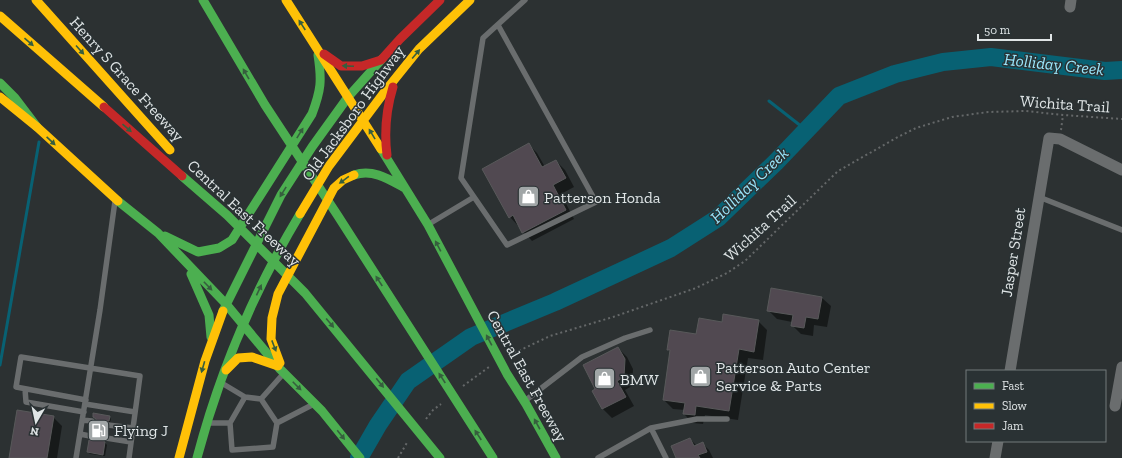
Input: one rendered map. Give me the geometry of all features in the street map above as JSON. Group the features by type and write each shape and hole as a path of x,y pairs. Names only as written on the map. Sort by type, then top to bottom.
{"main road":[{"name":"Henry S Grace Freeway","path":"36,0 227,215"},
{"path":"203,0 265,105 493,458"},
{"name":"Central East Freeway","path":"286,0 428,225 507,374 525,402 556,458"},
{"name":"Old Jacksboro Highway","path":"179,458 196,390 211,342 226,304 280,195 348,97 418,20 440,0"},
{"name":"Old Jacksboro Highway","path":"196,458 206,423 224,371 261,286 290,231 329,166 395,78 419,49 470,0"},
{"path":"199,10 228,42"},
{"name":"Central East Freeway","path":"0,16 227,215 305,293 440,458"},
{"path":"318,50 341,66 362,66 381,60"},
{"path":"158,233 198,252 219,248 232,240 312,114 319,96 321,76 318,50"},
{"path":"388,160 384,132 386,110 395,78"},
{"path":"0,83 15,98 37,127"},
{"path":"0,97 37,127 116,199 158,233 226,304 281,370 322,411 360,458"},
{"path":"281,370 271,339 272,318 278,294 334,188 343,180 355,173 370,172 388,178 404,188"},
{"path":"186,263 209,315 211,342"},
{"path":"224,371 238,358 252,357 281,370"}],"street":[{"path":"1054,139 1122,170"},
{"name":"Jasper Street","path":"1010,370 1039,197 1054,139"},
{"path":"1114,405 1122,367"},
{"path":"995,458 998,442"}],"lane":[{"path":"498,25 596,202 508,245 461,178 484,38 498,25 525,0"},
{"path":"428,225 474,197"},
{"path":"1039,197 1122,230"},
{"path":"76,458 116,199"},
{"path":"525,402 582,357 625,338 650,330"},
{"path":"129,458 140,376 21,357 16,387 135,412"},
{"path":"261,399 281,370"},
{"path":"220,382 245,397 261,399 277,423 273,447 232,450 230,423 245,397"},
{"path":"25,389 26,402 84,412"},
{"path":"277,423 314,404"},
{"path":"598,458 651,428 697,419 727,420"},
{"path":"82,420 92,421"},
{"path":"206,423 230,423"},
{"path":"108,424 133,428"},
{"path":"651,428 666,458"},
{"path":"80,434 90,436"},
{"path":"106,438 131,442"}],"path":[{"name":"Wichita Trail","path":"509,356 550,336 614,318 696,288 727,273 745,261 838,172 862,157 916,128 952,117 988,112 1026,111 1122,119"},
{"path":"1054,139 1063,115"},
{"path":"461,388 490,366"},
{"path":"424,421 433,410 444,401"},
{"path":"398,458 410,437"}],"building":[{"name":"Patterson Honda","path":"529,143 542,167 556,160 566,178 553,185 566,210 522,233 513,215 509,218 482,169"},
{"path":"771,288 822,297 818,319 806,317 804,328 791,326 793,315 767,311"},
{"name":"Patterson Auto Center Service & Parts","path":"723,314 759,320 754,352 739,349 729,411 696,406 695,415 683,414 685,403 663,400 670,350 667,350 670,330 696,334 699,318 722,322"},
{"name":"BMW","path":"618,347 625,359 624,377 617,381 626,397 602,409 592,391 595,389 583,365"},
{"path":"17,410 54,416 47,458 9,458"},
{"name":"Flying J","path":"93,413 110,416 109,421 106,421 104,424 104,427 107,429 107,434 103,435 102,438 105,442 103,455 87,452 89,440 93,439 94,436 93,433 90,432 91,425 94,425 96,422 96,419 93,417"},
{"path":"690,438 694,446 703,442 707,452 698,455 700,458 676,458 671,446"}],"waterway":[{"name":"Holliday Creek","path":"359,458 378,425 408,381 471,337 555,302 671,248 718,218 776,162 839,96 895,74 943,62 991,57 1105,71 1122,70"},
{"path":"769,101 806,130"},
{"path":"0,365 39,142"}],"traffic: fast":[{"path":"203,0 265,105 493,458"},
{"path":"165,236 198,252 219,248 232,240 312,114 320,85 318,55"},
{"path":"223,311 281,195 312,147 348,97 382,59"},
{"path":"0,83 15,98 37,127"},
{"path":"381,149 428,225 507,374 526,404 556,458"},
{"path":"354,175 361,173 379,175 403,187"},
{"path":"182,176 227,215 305,293 440,458"},
{"path":"118,201 158,233 226,304 280,369 322,411 360,458"},
{"path":"197,458 227,364 253,302 300,214"},
{"path":"191,274 209,315 211,337"}],"traffic: slow":[{"path":"36,0 170,150"},
{"path":"286,0 381,149"},
{"path":"300,214 329,166 386,90 419,49 470,0"},
{"path":"0,16 104,107"},
{"path":"0,97 37,127 118,201"},
{"path":"280,363 271,339 272,318 278,294 334,188 343,180 354,175"},
{"path":"179,458 205,361 223,311"},
{"path":"226,370 238,358 252,357 278,366"}],"traffic: jam":[{"path":"382,59 440,0"},
{"path":"324,54 341,66 362,66 381,60"},
{"path":"387,155 386,121 393,87"},
{"path":"104,107 182,176"}],"place":[{"name":"Patterson Honda","path":"528,197"},
{"name":"Patterson Auto Center Service & Parts","path":"701,376"},
{"name":"BMW","path":"605,379"},
{"name":"Flying J","path":"99,430"}]}
